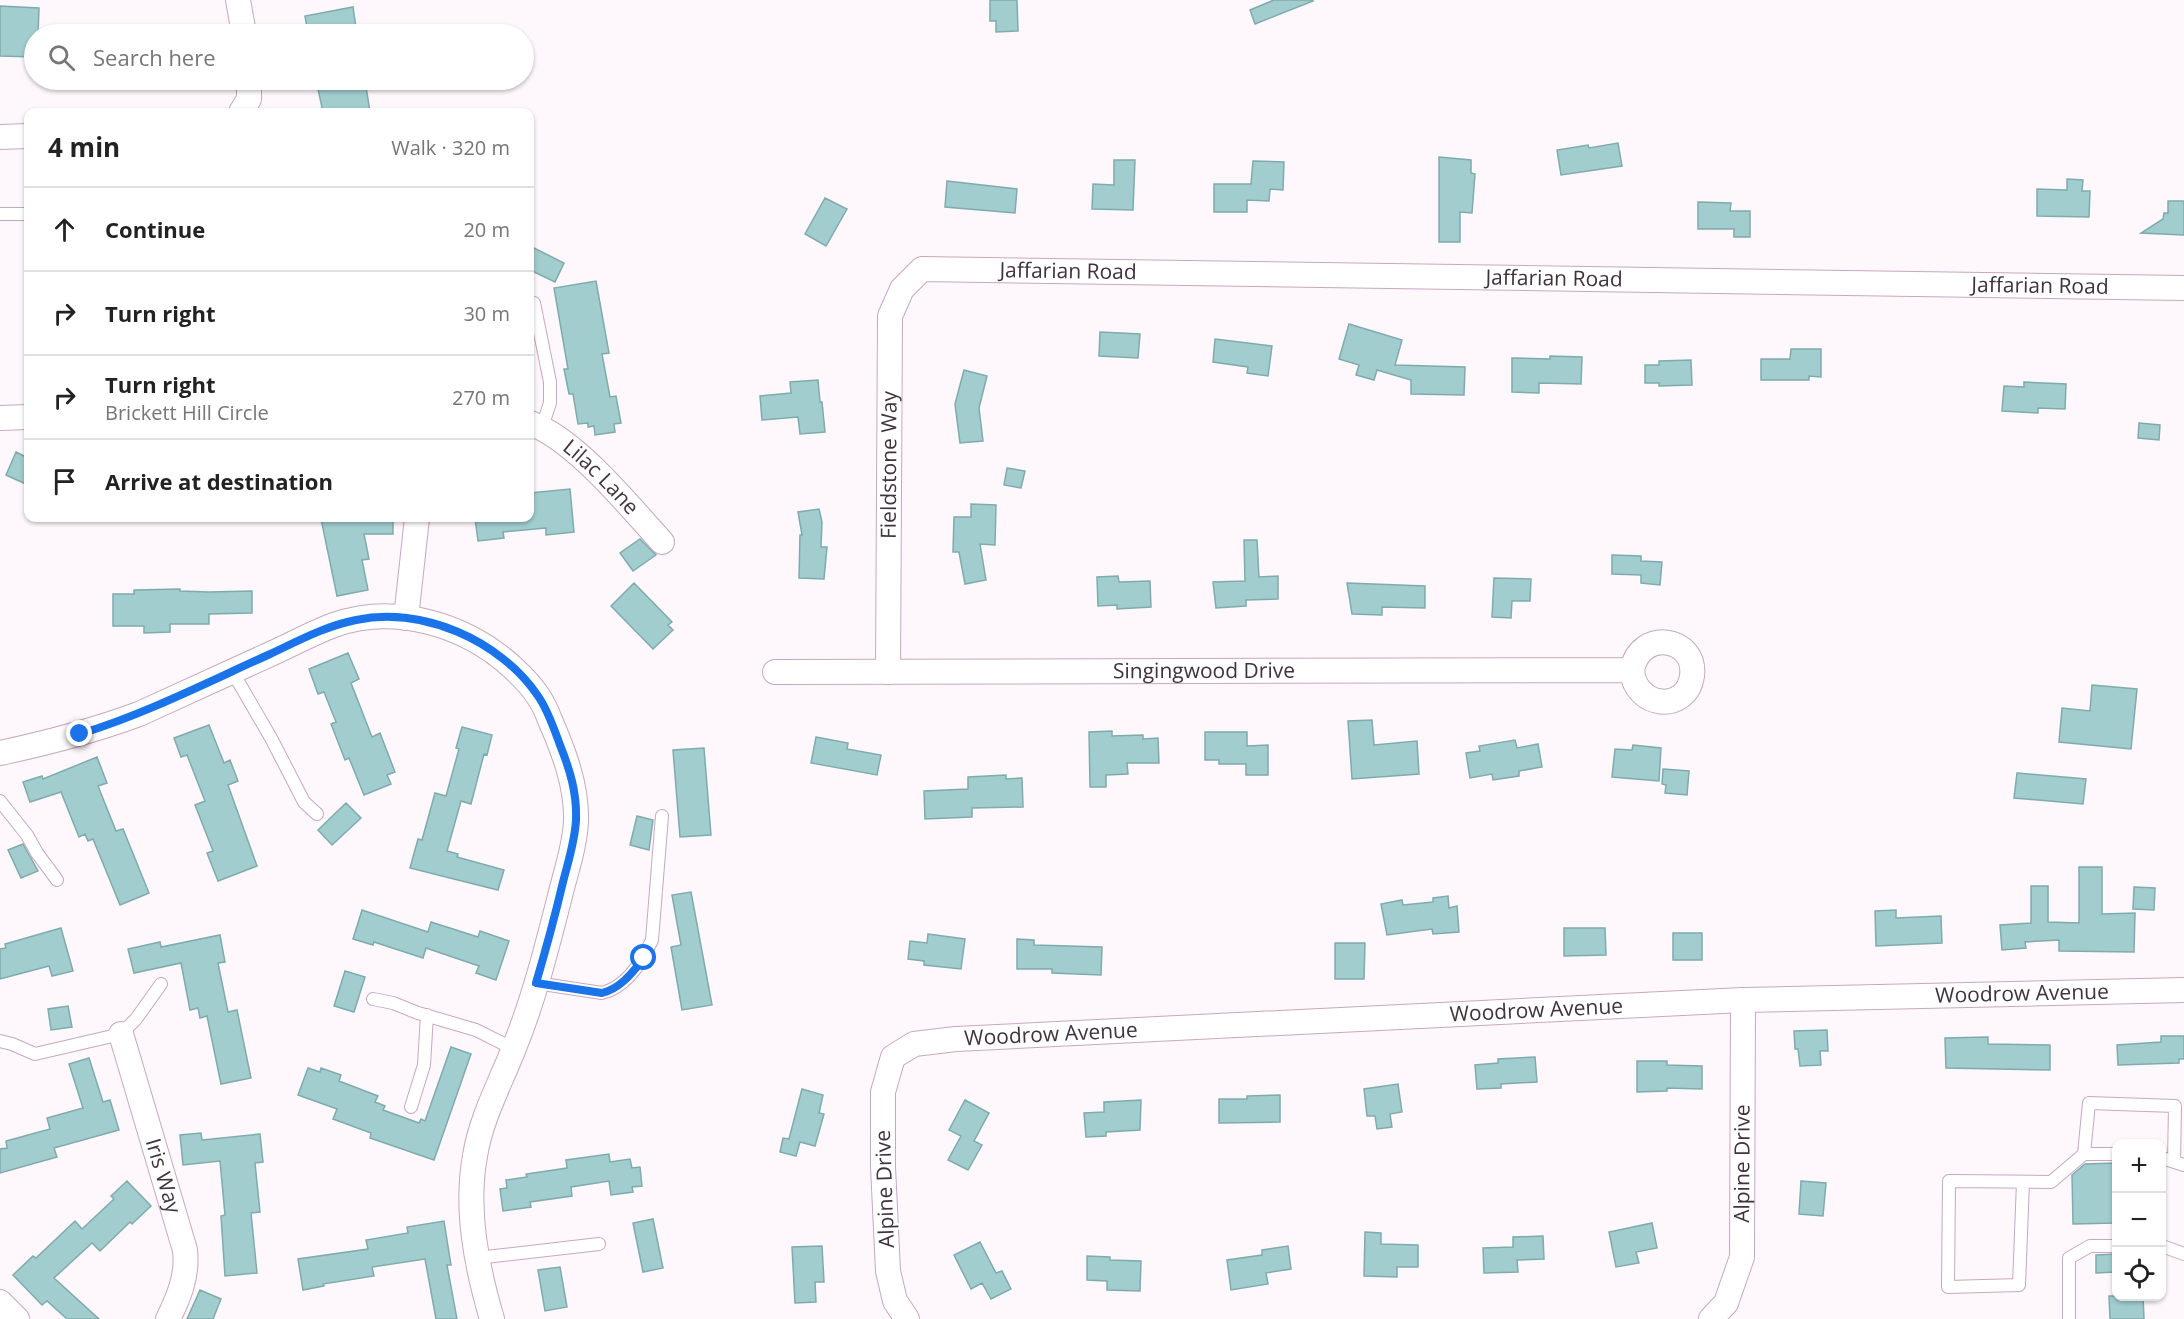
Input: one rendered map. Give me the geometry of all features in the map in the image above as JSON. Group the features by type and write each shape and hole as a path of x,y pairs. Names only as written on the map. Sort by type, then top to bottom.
{"street":[{"path":"238,0 242,24"},
{"path":"0,137 24,136"},
{"name":"Jaffarian Road","path":"922,268 2184,288"},
{"name":"Fieldstone Way","path":"888,672 890,316 902,289 922,268"},
{"path":"0,418 24,417"},
{"name":"Lilac Lane","path":"536,425 572,448 662,542"},
{"path":"406,618 417,522"},
{"path":"0,753 63,739 109,725 139,714 334,625 371,617 406,618 433,622 478,642 500,656 521,675 539,697 569,770 575,791 574,831 558,904 536,983 514,1049 498,1082 481,1128 474,1157 471,1187 477,1258 492,1319"},
{"name":"Singingwood Drive","path":"775,672 1632,670"},
{"name":"Woodrow Avenue","path":"893,1056 914,1044 956,1039 1743,1000 2184,990"},
{"name":"Alpine Drive","path":"1711,1319 1726,1303 1742,1257 1743,1000"},
{"name":"Iris Way","path":"121,1034 185,1250 187,1263 185,1276 168,1319"},
{"name":"Alpine Drive","path":"893,1056 883,1092 883,1167 888,1271 895,1301 907,1319"},
{"path":"0,1302 17,1319"}],"lane":[{"path":"0,214 24,214"},
{"path":"534,303 550,382 550,403 536,425"},
{"path":"232,671 271,738 304,802 317,814"},
{"path":"0,801 27,835 57,880"},
{"path":"536,983 602,993 612,990 627,979 644,958 652,940 662,816"},
{"path":"0,1041 35,1054 121,1034 136,1019 161,984"},
{"path":"373,999 476,1030 514,1049"},
{"path":"411,1107 424,1065 427,1015"},
{"path":"2084,1154 2089,1103 2175,1106 2179,1164"},
{"path":"2023,1182 2019,1285 1948,1287 1949,1181 2051,1182 2084,1154 2112,1154"},
{"path":"477,1258 599,1244"},
{"path":"2069,1319 2069,1258 2090,1246 2112,1246"},
{"path":"2165,1247 2184,1254"}],"building":[{"path":"990,0 1017,0 1018,31 996,32 996,21 990,21"},
{"path":"1274,0 1313,1 1255,24 1250,10"},
{"path":"0,6 39,8 38,24 24,24 24,57 0,56"},
{"path":"353,7 356,24 306,24 305,16"},
{"path":"318,90 367,90 369,108 322,108"},
{"path":"1618,143 1622,166 1561,175 1557,150"},
{"path":"1439,157 1471,160 1471,173 1475,174 1472,213 1460,212 1460,242 1439,242"},
{"path":"1114,160 1135,160 1133,210 1092,209 1093,184 1114,185"},
{"path":"1253,161 1284,162 1283,190 1270,189 1269,201 1247,200 1247,212 1214,212 1214,184 1251,184"},
{"path":"2067,179 2083,180 2082,191 2090,191 2089,217 2037,216 2037,189 2067,190"},
{"path":"947,181 1017,189 1015,213 945,207"},
{"path":"825,198 847,209 826,246 805,234"},
{"path":"2168,201 2184,201 2184,235 2141,233 2163,219 2164,213 2168,213"},
{"path":"1698,202 1731,203 1730,211 1750,211 1750,237 1734,237 1734,229 1698,229"},
{"path":"534,248 564,263 555,282 534,272"},
{"path":"596,281 609,353 602,354 610,397 616,396 621,423 614,424 615,432 595,435 594,426 588,427 588,423 578,424 573,394 569,394 564,369 568,369 554,288"},
{"path":"1349,324 1402,340 1395,365 1465,367 1464,395 1411,394 1411,380 1377,370 1374,380 1356,375 1359,365 1339,359"},
{"path":"1100,332 1140,334 1138,358 1099,356"},
{"path":"1215,339 1272,346 1268,376 1247,373 1248,367 1213,362"},
{"path":"1791,349 1821,349 1821,377 1809,376 1809,380 1761,380 1761,359 1790,359"},
{"path":"1550,356 1582,357 1581,384 1539,383 1539,393 1512,392 1512,358 1550,359"},
{"path":"1691,360 1692,385 1659,386 1659,383 1645,383 1645,365 1659,365 1659,361"},
{"path":"964,370 987,376 979,408 983,441 960,443 955,404"},
{"path":"818,380 825,432 800,434 798,417 762,420 760,396 791,393 790,382"},
{"path":"2024,382 2066,384 2065,409 2038,408 2038,413 2002,411 2004,386 2024,387"},
{"path":"2139,423 2160,425 2159,440 2138,438"},
{"path":"16,452 24,456 24,483 6,475"},
{"path":"1007,468 1025,471 1021,488 1004,485"},
{"path":"570,489 574,532 546,535 546,528 503,532 504,538 478,541 476,522 534,522 534,493"},
{"path":"971,504 996,505 995,545 980,544 986,580 965,584 959,552 953,552 954,517 971,517"},
{"path":"819,509 822,522 821,547 827,547 824,579 799,578 800,535 802,535 798,512"},
{"path":"322,522 393,522 393,534 364,534 369,559 362,560 368,590 337,596"},
{"path":"640,539 656,555 633,571 620,553"},
{"path":"1244,540 1257,540 1259,577 1278,576 1278,599 1246,600 1246,606 1216,608 1213,582 1245,581"},
{"path":"1612,555 1641,556 1641,561 1662,562 1660,585 1641,583 1641,575 1612,574"},
{"path":"1118,576 1119,582 1150,581 1151,607 1117,609 1117,605 1098,606 1097,577"},
{"path":"1494,578 1531,579 1530,601 1512,601 1511,618 1492,617"},
{"path":"634,583 672,622 668,625 673,630 653,649 611,606"},
{"path":"1347,583 1425,586 1425,608 1382,607 1382,615 1352,614"},
{"path":"180,589 180,591 209,592 252,591 252,613 209,614 209,624 170,624 170,632 144,633 144,626 113,626 113,594 134,594 134,590"},
{"path":"348,653 359,679 351,683 372,737 380,733 395,772 387,775 391,784 364,795 349,758 345,760 331,724 336,722 324,692 318,694 309,669"},
{"path":"2092,685 2137,689 2131,749 2059,742 2062,708 2090,711"},
{"path":"1372,720 1374,745 1417,741 1419,774 1352,779 1348,721"},
{"path":"209,725 224,763 230,760 238,781 228,785 257,866 218,881 207,853 213,851 195,805 205,801 187,755 181,757 174,738"},
{"path":"462,727 492,735 487,755 484,754 471,804 461,801 447,851 458,854 457,857 504,870 498,890 410,868 418,839 422,840 435,793 446,796 459,749 456,748"},
{"path":"1112,731 1112,736 1143,735 1143,739 1158,738 1159,763 1127,763 1128,774 1106,775 1106,787 1090,787 1089,732"},
{"path":"1205,732 1247,732 1247,746 1268,745 1268,775 1246,775 1246,764 1219,764 1219,760 1205,760"},
{"path":"816,737 848,743 847,749 881,755 877,775 811,763"},
{"path":"1515,740 1517,748 1538,744 1542,767 1519,771 1519,776 1493,780 1492,774 1470,778 1466,753 1480,751 1479,746"},
{"path":"1633,745 1661,748 1659,781 1612,777 1615,749 1632,750"},
{"path":"704,748 711,835 680,837 673,750"},
{"path":"97,757 107,783 98,786 116,831 123,829 149,893 120,905 93,839 88,841 85,834 79,837 61,792 30,802 23,782 42,776 43,779"},
{"path":"1663,769 1689,771 1687,795 1665,793 1666,785 1662,784"},
{"path":"2017,773 2086,779 2083,804 2014,798"},
{"path":"1006,775 1006,779 1022,778 1023,807 972,808 972,817 925,819 924,791 968,789 968,777"},
{"path":"346,803 361,818 332,845 318,830"},
{"path":"637,816 653,820 649,850 630,845"},
{"path":"23,844 38,871 21,878 8,850"},
{"path":"2079,867 2102,867 2102,914 2135,913 2134,952 2059,951 2059,940 2025,942 2026,948 2002,950 2000,925 2031,923 2031,886 2048,886 2048,922 2079,923"},
{"path":"2134,887 2155,888 2154,910 2133,909"},
{"path":"691,892 712,1005 682,1010 671,947 681,945 672,895"},
{"path":"1448,896 1449,908 1457,906 1459,932 1433,934 1432,929 1387,935 1381,904 1402,900 1403,905 1433,902 1433,898"},
{"path":"362,910 428,932 431,922 478,937 480,931 509,941 496,980 476,973 479,966 426,948 423,958 374,942 373,945 353,939"},
{"path":"1896,910 1896,918 1941,916 1942,943 1876,946 1875,911"},
{"path":"61,928 73,971 52,976 49,966 0,979 0,949 6,948 5,944"},
{"path":"1564,928 1605,928 1606,955 1564,956"},
{"path":"1673,933 1702,933 1702,960 1673,960"},
{"path":"928,934 965,939 961,969 924,965 924,961 908,959 910,941 927,943"},
{"path":"220,935 225,962 218,963 228,1012 237,1010 251,1078 221,1084 207,1016 200,1018 198,1008 190,1010 181,963 134,973 128,949 160,942 161,947"},
{"path":"1017,939 1034,940 1034,945 1102,947 1101,975 1052,973 1052,969 1017,969"},
{"path":"1335,943 1365,943 1364,979 1335,979"},
{"path":"345,971 365,977 354,1012 334,1006"},
{"path":"68,1006 72,1027 51,1030 48,1009"},
{"path":"1827,1030 1828,1051 1820,1051 1821,1065 1800,1066 1798,1049 1795,1049 1794,1031"},
{"path":"2161,1036 2184,1036 2184,1059 2179,1059 2179,1063 2118,1065 2117,1045 2161,1042"},
{"path":"1988,1037 1988,1044 2050,1045 2050,1070 1946,1068 1945,1038"},
{"path":"451,1047 471,1054 434,1160 370,1138 371,1133 333,1119 337,1109 298,1095 308,1068 320,1072 321,1068 341,1075 339,1081 378,1096 375,1102 385,1106 383,1110 419,1123 421,1119 425,1121"},
{"path":"1535,1057 1537,1082 1501,1084 1501,1088 1477,1089 1475,1065 1498,1063 1498,1059"},
{"path":"89,1058 103,1102 110,1100 119,1130 54,1148 57,1157 0,1173 0,1149 7,1148 6,1141 50,1129 47,1118 83,1108 69,1064"},
{"path":"1637,1061 1667,1061 1667,1065 1702,1066 1702,1089 1667,1088 1667,1091 1637,1092"},
{"path":"1398,1084 1402,1112 1390,1114 1392,1127 1377,1129 1375,1116 1367,1116 1364,1089"},
{"path":"802,1089 823,1095 819,1113 824,1114 815,1146 800,1142 796,1156 780,1152 783,1138 789,1139"},
{"path":"1280,1095 1280,1122 1219,1123 1219,1099 1247,1099 1247,1096"},
{"path":"965,1100 989,1113 974,1141 982,1145 968,1170 948,1160 961,1136 949,1130"},
{"path":"1141,1100 1140,1130 1106,1132 1106,1136 1086,1137 1084,1113 1104,1112 1104,1102"},
{"path":"201,1133 202,1140 260,1134 263,1162 255,1163 260,1212 251,1213 257,1273 225,1276 221,1216 225,1215 220,1161 183,1165 180,1135"},
{"path":"609,1154 610,1162 630,1159 632,1168 640,1167 642,1186 632,1187 633,1192 611,1195 609,1181 571,1187 572,1196 530,1202 531,1207 503,1211 500,1189 507,1188 506,1180 527,1177 526,1174 567,1168 566,1160"},
{"path":"2112,1163 2112,1223 2073,1224 2072,1175 2085,1164"},
{"path":"127,1181 151,1206 132,1224 130,1222 100,1251 92,1243 54,1278 99,1319 67,1319 47,1301 42,1305 13,1275 33,1256 36,1258 75,1221 82,1229 114,1199 111,1196"},
{"path":"1801,1181 1826,1183 1823,1216 1799,1214"},
{"path":"653,1219 663,1268 643,1272 633,1223"},
{"path":"444,1221 451,1265 447,1265 457,1319 436,1319 425,1259 372,1267 374,1276 323,1284 324,1286 303,1290 298,1259 368,1249 366,1240 408,1233 407,1227"},
{"path":"1652,1223 1657,1248 1636,1252 1639,1263 1616,1267 1609,1232"},
{"path":"1365,1232 1381,1233 1381,1244 1418,1245 1418,1267 1397,1267 1397,1277 1364,1276"},
{"path":"1543,1236 1544,1259 1517,1260 1518,1272 1484,1273 1483,1248 1513,1247 1513,1237"},
{"path":"980,1242 996,1273 1002,1271 1011,1289 991,1299 982,1283 971,1289 954,1255"},
{"path":"822,1246 824,1282 815,1282 816,1302 795,1303 792,1247"},
{"path":"1288,1246 1291,1269 1266,1273 1268,1284 1231,1290 1227,1260 1262,1255 1262,1250"},
{"path":"2112,1254 2112,1272 2096,1273 2096,1255"},
{"path":"1087,1256 1110,1257 1110,1260 1141,1261 1140,1291 1107,1290 1107,1281 1087,1280"},
{"path":"560,1267 567,1307 545,1311 538,1270"},
{"path":"200,1290 221,1299 213,1319 187,1319"},
{"path":"2109,1296 2112,1296 2112,1301 2143,1301 2144,1319 2110,1319"}],"route":[{"path":"80,734 139,714 334,625 371,617 406,618 433,622 478,642 500,656 521,675 539,697 553,728 575,791 576,821 571,850 536,983 602,993 612,990 627,979 644,958"}]}
